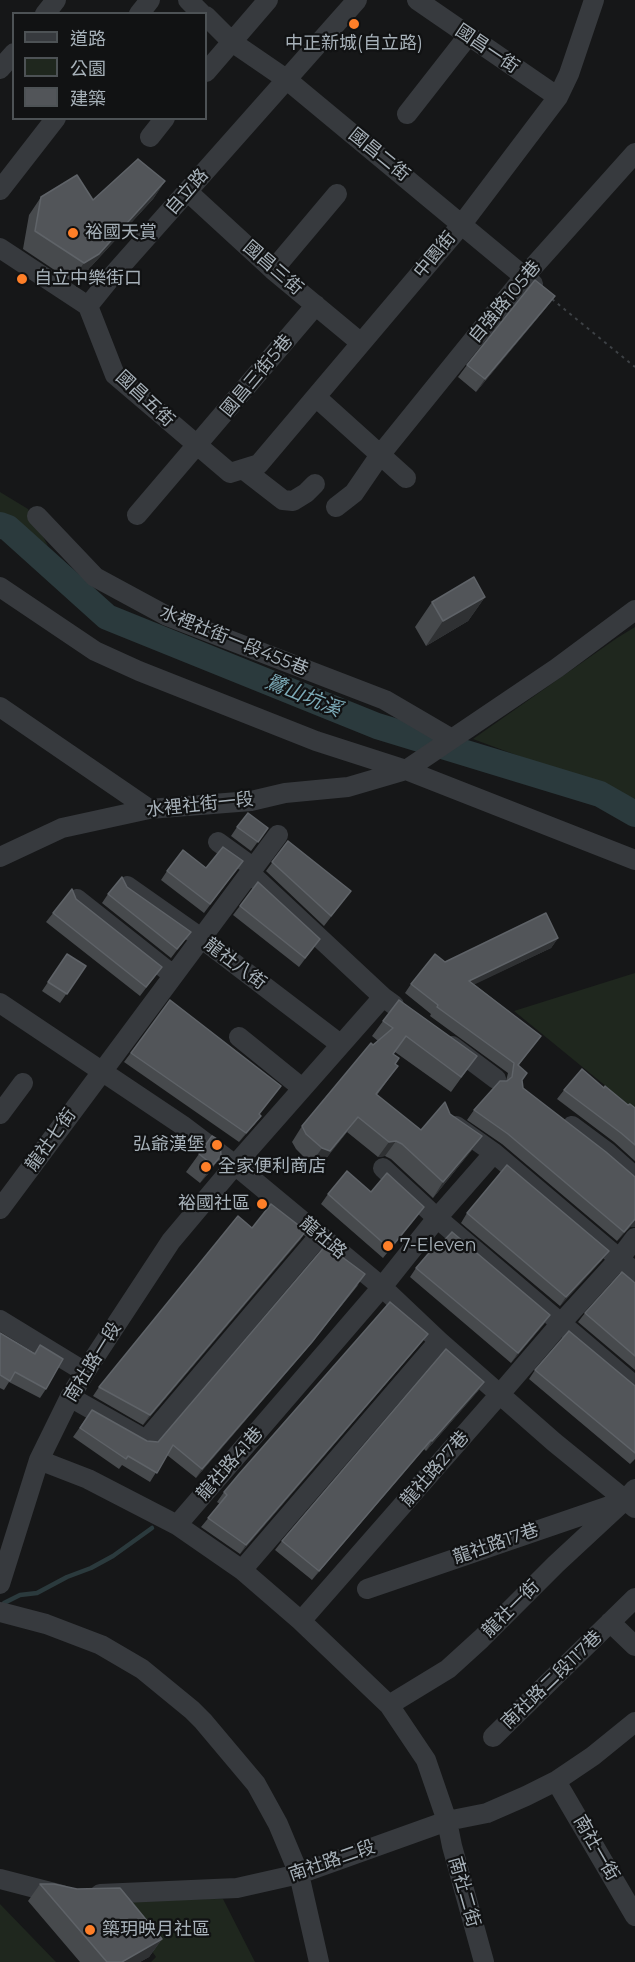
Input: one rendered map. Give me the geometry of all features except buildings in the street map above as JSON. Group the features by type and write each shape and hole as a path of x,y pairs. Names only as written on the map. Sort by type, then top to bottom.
{"street":[{"path":"47,12 56,0"},
{"path":"141,12 150,0"},
{"name":"國昌二街","path":"188,0 201,12"},
{"path":"207,71 268,0"},
{"name":"自立路","path":"88,306 357,0"},
{"name":"國昌一街","path":"417,0 558,97"},
{"name":"中園街","path":"236,471 259,464 462,224 558,97 569,74 594,0"},
{"name":"國昌二街","path":"207,18 232,42 286,79 550,297"},
{"path":"407,114 468,36"},
{"path":"0,69 12,55"},
{"path":"0,189 54,120"},
{"path":"150,137 163,120"},
{"name":"自強路105巷","path":"336,507 354,493 380,455 524,277 635,153"},
{"name":"國昌三街","path":"187,191 273,270 361,343"},
{"path":"273,270 337,194"},
{"path":"0,248 88,306"},
{"name":"國昌三街5巷","path":"137,515 316,305"},
{"name":"國昌五街","path":"88,306 115,375 197,446 283,500 293,501 315,484"},
{"path":"316,397 406,478"},
{"name":"水裡社街一段455巷","path":"37,516 95,577 147,605 177,620 385,700 450,738"},
{"path":"0,587 95,651 130,667 316,741 406,770 635,860"},
{"path":"450,738 556,668 635,610"},
{"path":"0,707 149,809"},
{"name":"水裡社街一段","path":"0,857 62,828 149,809 251,801 285,793 348,787 406,770 450,738"},
{"name":"龍社七街","path":"0,1209 278,835"},
{"path":"218,842 252,870 383,997 411,1017"},
{"name":"龍社八街","path":"127,886 201,938 340,1044"},
{"path":"77,899 173,975"},
{"path":"235,1165 383,997"},
{"name":"龍社路","path":"0,1003 182,1125 235,1165 382,1287 439,1341 554,1442 633,1498"},
{"path":"239,1037 302,1088"},
{"path":"440,1038 496,1078"},
{"path":"0,1114 23,1083"},
{"path":"554,1112 608,1152 635,1177"},
{"path":"447,1120 494,1153 635,1272"},
{"name":"龍社路41巷","path":"177,1525 494,1153"},
{"name":"南社路一段","path":"0,1584 39,1460 70,1397 171,1241 235,1165"},
{"path":"383,1168 437,1218 635,1386"},
{"path":"70,1397 146,1440 320,1235"},
{"name":"龍社路27巷","path":"301,1621 620,1258 635,1238"},
{"path":"0,1320 85,1372"},
{"path":"242,1570 439,1341"},
{"path":"39,1460 88,1479 177,1525 242,1570 301,1621"},
{"name":"龍社路17巷","path":"367,1589 633,1498"},
{"name":"龍社一街","path":"389,1705 448,1669 633,1498"},
{"name":"南社路二段117巷","path":"493,1737 635,1598"},
{"path":"0,1612 46,1624 101,1645 142,1669 192,1710 256,1784 278,1824 299,1874 319,1962"},
{"name":"南社二街","path":"301,1621 389,1705 426,1760 447,1821 484,1962"},
{"name":"南社路二段117巷","path":"610,1622 635,1646"},
{"name":"南社路二段","path":"0,1879 64,1895 237,1888 299,1874 447,1821 487,1813 556,1781 635,1722"},
{"name":"南社一街","path":"556,1781 635,1916"}],"path":[{"path":"550,297 635,367"}],"green space":[{"path":"0,492 28,509 48,546 11,517 0,513"},
{"path":"635,627 635,799 473,739 617,638"},
{"path":"635,973 635,1110 514,1011"},
{"path":"223,1899 255,1962 151,1962 156,1957 116,1900"},
{"path":"0,1904 56,1962 0,1962"}],"waterway":[{"name":"鷺山坑溪","path":"0,525 8,528 107,617 377,726 600,794 635,814"},
{"path":"4,1603 20,1595 37,1593 67,1577 91,1568 113,1556 152,1528"}],"place":[{"name":"中正新城(自立路)","path":"354,24"},
{"name":"裕國天賞","path":"73,233"},
{"name":"自立中樂街口","path":"22,279"},
{"name":"弘爺漢堡","path":"217,1145"},
{"name":"全家便利商店","path":"206,1167"},
{"name":"裕國社區","path":"262,1204"},
{"name":"7-Eleven","path":"388,1246"},
{"name":"築玥映月社區","path":"90,1930"}]}
